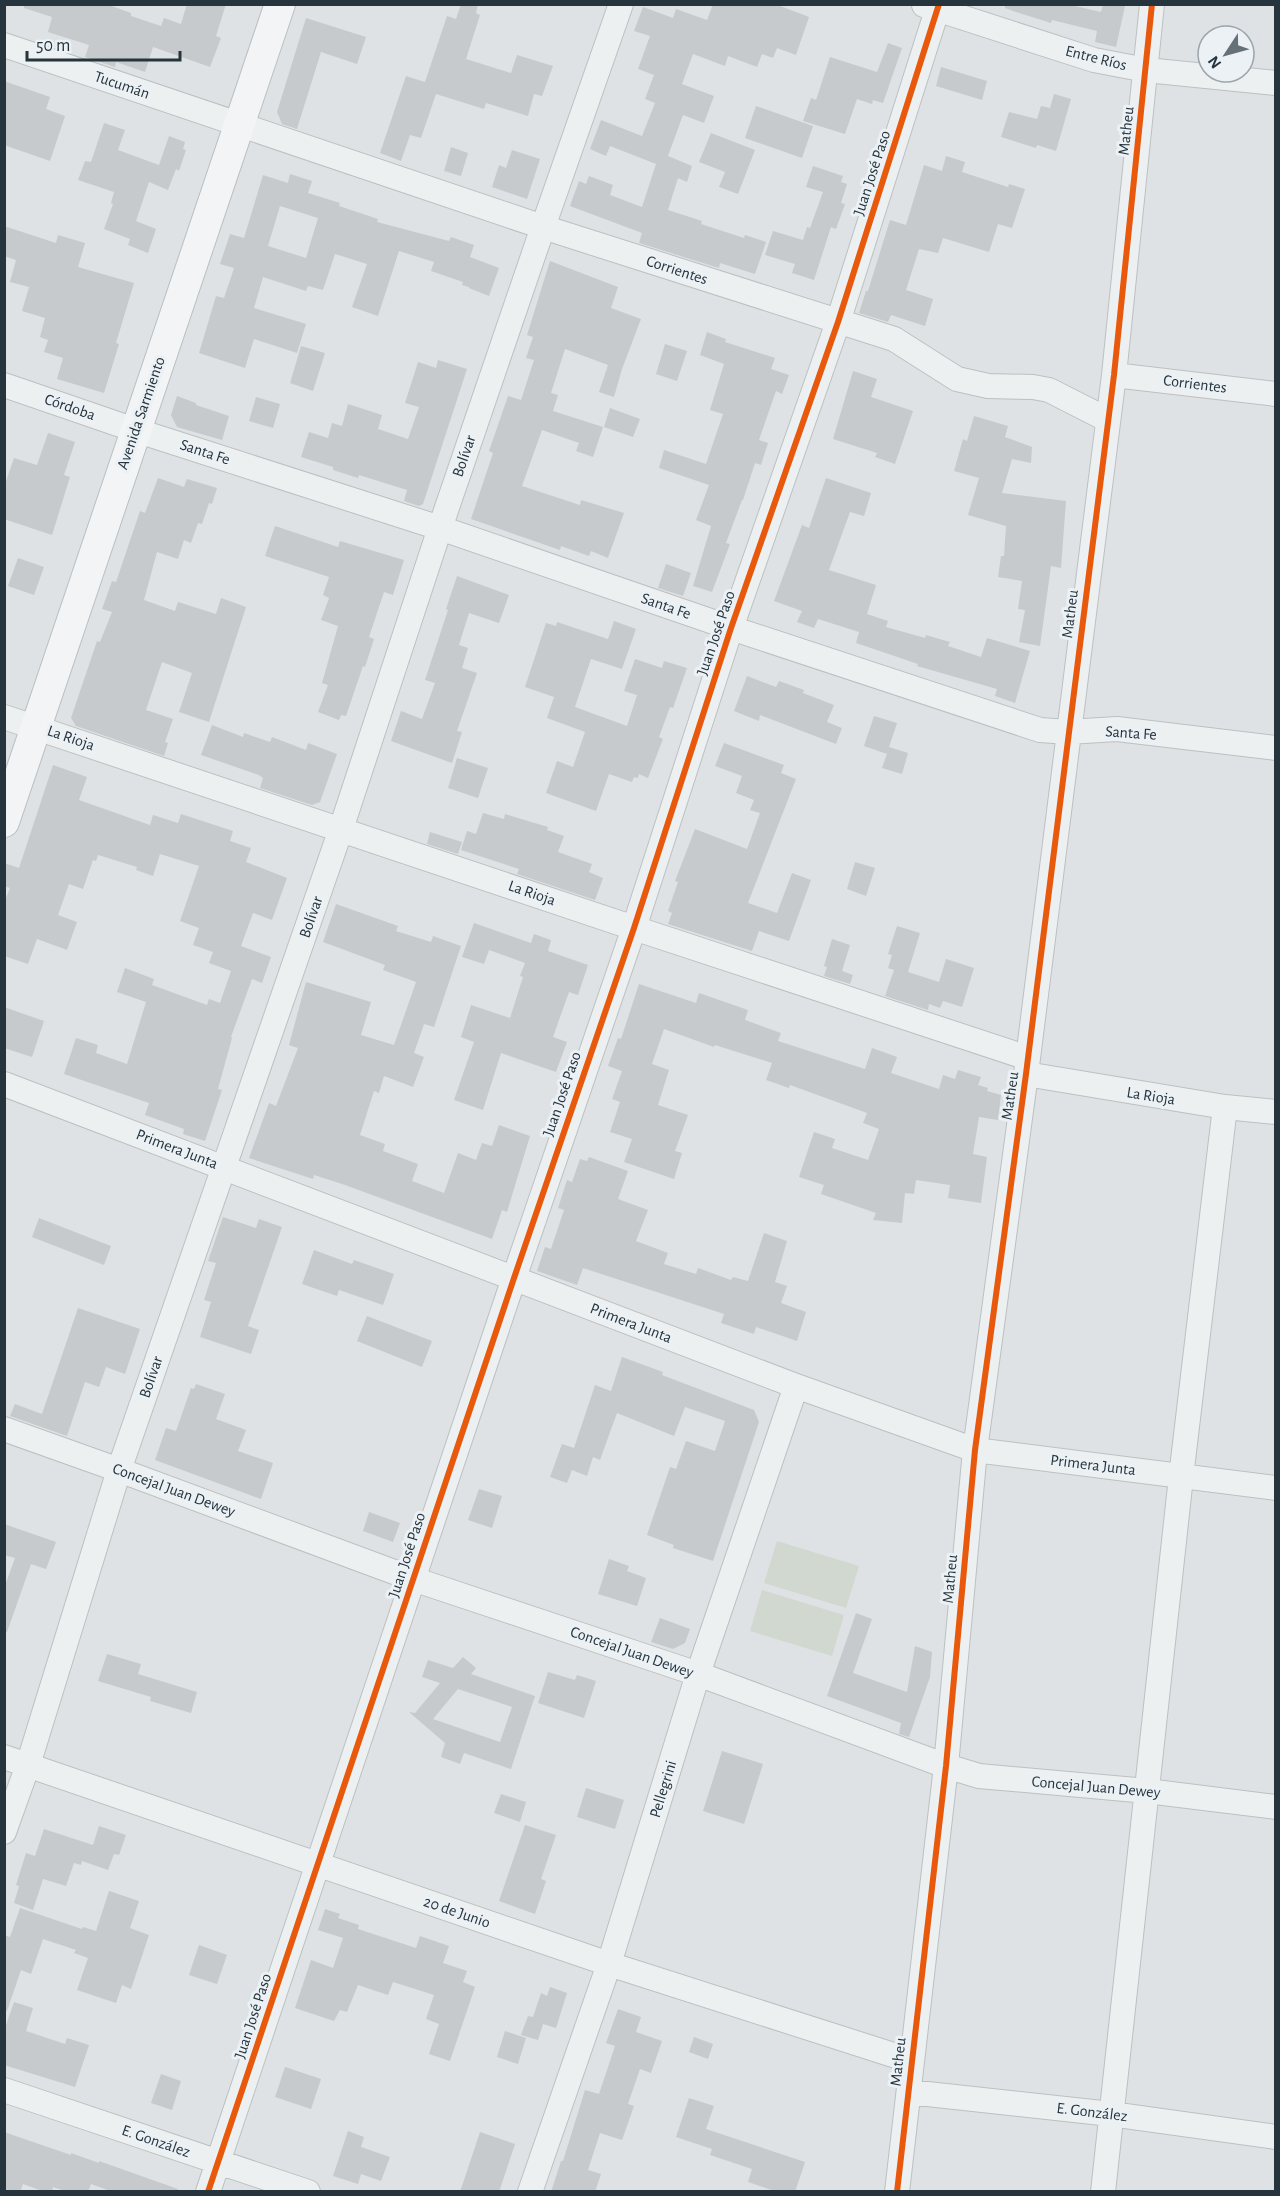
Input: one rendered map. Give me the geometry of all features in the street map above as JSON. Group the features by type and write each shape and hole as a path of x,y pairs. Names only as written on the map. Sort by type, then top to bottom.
{"main road":[{"name":"Avenida Sarmiento","path":"4,822 280,4"}],"street":[{"name":"Bolívar","path":"4,1832 28,1765 119,1470 341,829 440,528 621,4"},
{"name":"Matheu","path":"897,2192 946,1766 975,1450 1027,1066 1114,375 1152,4"},
{"name":"Entre Ríos","path":"933,6 1094,60 1146,69 1275,83"},
{"name":"Juan José Paso","path":"208,2192 514,1278 634,928 731,628 838,322 933,6"},
{"name":"Tucumán","path":"4,45 239,125"},
{"name":"Corrientes","path":"239,125 543,227 894,339 957,379 988,386 1033,387 1050,390 1108,420"},
{"name":"Corrientes","path":"1114,375 1275,394"},
{"name":"Córdoba","path":"4,385 135,430"},
{"name":"Santa Fe","path":"135,430 440,528 731,628 1041,730 1068,732 1117,729 1275,748"},
{"name":"La Rioja","path":"4,717 634,928 1027,1066 1226,1107 1275,1112"},
{"name":"Primera Junta","path":"4,1084 796,1386 975,1450 1275,1488"},
{"path":"1103,2192 1181,1476 1226,1107"},
{"name":"Pellegrini","path":"530,2192 609,1964 698,1674 796,1386"},
{"name":"Concejal Juan Dewey","path":"4,1429 413,1579 698,1674 946,1766 979,1776 1147,1791 1275,1807"},
{"name":"20 de Junio","path":"4,1756 609,1964 912,2061"},
{"name":"E. González","path":"4,2090 308,2192"},
{"name":"E. González","path":"909,2092 1112,2114 1275,2138"}],"shaded area":[{"path":"777,1541 859,1566 846,1608 764,1583"},
{"path":"762,1590 844,1615 832,1656 750,1631"}],"building":[{"path":"24,4 106,4 131,13 131,16 161,26 164,18 181,24 187,4 226,4 216,36 221,38 210,67 153,47 145,72 116,62 115,67 85,57 89,45 48,32 52,17 24,8"},
{"path":"461,4 478,4 476,13 480,15 466,59 511,73 517,55 553,66 542,96 534,94 528,116 486,103 484,109 436,94 421,138 410,135 401,161 380,153 406,76 425,82 447,16 456,19"},
{"path":"713,4 775,4 809,17 796,55 777,48 773,58 762,54 757,67 728,56 725,66 693,54 682,84 714,96 704,123 683,115 668,156 692,166 687,182 678,178 668,210 702,221 701,224 744,238 745,235 766,242 755,274 720,263 719,268 639,243 642,233 570,206 579,181 586,184 589,176 613,185 610,195 642,207 656,164 610,146 606,156 590,149 601,120 642,136 655,103 645,99 654,75 638,69 650,36 634,31 643,7 673,18 676,9 707,20"},
{"path":"1005,4 1066,4 1101,12 1103,4 1125,6 1116,47 1095,42 1097,31 1052,20 1051,23 1005,8"},
{"path":"306,18 366,37 357,64 321,52 297,129 282,124 277,112"},
{"path":"888,43 902,48 883,103 873,100 872,104 857,99 845,134 803,121 811,98 816,100 830,57 877,72"},
{"path":"941,67 987,81 982,100 936,86"},
{"path":"4,81 50,97 46,109 65,116 50,161 4,145"},
{"path":"1054,94 1071,99 1056,151 1037,145 1036,148 1001,137 1009,112 1037,119 1041,106 1050,108"},
{"path":"756,106 813,126 802,158 745,138"},
{"path":"104,123 125,130 118,150 159,165 169,136 185,142 183,149 186,150 179,171 176,169 168,190 149,182 136,221 156,229 148,253 128,245 130,239 104,229 113,204 111,203 114,192 78,180 85,161 91,162"},
{"path":"711,133 755,150 738,194 719,187 725,172 699,162"},
{"path":"451,147 468,153 461,176 444,171"},
{"path":"512,150 540,159 527,199 492,187 499,165 506,168"},
{"path":"946,156 965,162 962,172 1008,187 1009,184 1025,189 1012,228 998,224 989,252 943,238 938,253 919,249 906,290 933,299 925,326 891,315 888,322 859,313 890,220 906,225 924,165 942,171"},
{"path":"813,166 843,176 841,182 847,184 841,203 845,204 836,229 831,227 814,280 792,273 795,264 765,255 773,231 803,240 807,227 810,228 823,192 806,187"},
{"path":"290,174 312,181 308,193 340,203 339,206 378,219 377,222 449,241 451,237 474,245 470,257 499,268 489,296 462,285 463,282 431,271 434,262 399,251 378,316 352,307 367,264 335,254 323,290 308,286 306,291 263,277 254,308 306,324 297,353 254,339 245,368 199,353 216,296 224,298 234,268 220,264 230,234 244,238 263,175 288,183","holes":["280,206 318,218 306,258 268,246"]},
{"path":"4,226 56,243 58,235 85,243 78,267 134,283 104,393 57,379 63,358 44,352 48,340 40,337 45,318 22,311 29,287 10,282 16,260 4,256"},
{"path":"550,261 618,287 611,308 641,319 614,397 599,392 608,365 565,349 551,393 558,395 553,411 603,427 593,457 576,451 579,443 542,430 522,486 580,505 581,500 624,513 608,558 591,551 589,556 561,546 560,550 471,519 493,453 489,451 508,396 521,400 534,360 526,358 533,337 527,335"},
{"path":"707,332 726,339 725,342 775,358 771,369 789,375 782,394 776,391 759,440 768,443 761,465 755,463 726,543 730,544 712,592 693,586 711,526 696,520 709,485 659,468 664,450 706,464 723,414 710,410 724,364 700,355"},
{"path":"665,344 687,351 677,381 656,374"},
{"path":"301,346 325,353 313,391 290,383"},
{"path":"438,360 467,369 423,504 419,506 404,501 407,490 359,475 358,478 301,457 309,432 328,438 332,423 342,426 348,404 382,415 378,429 408,439 419,407 405,403 418,362 436,368"},
{"path":"853,371 877,379 871,397 913,411 895,464 875,457 877,453 833,439"},
{"path":"177,396 229,416 222,440 177,427 171,415"},
{"path":"256,397 280,404 273,428 249,421"},
{"path":"610,408 640,419 633,437 604,427"},
{"path":"974,416 1008,426 1005,437 1032,447 1031,463 1012,459 1002,493 1066,501 1061,568 1051,566 1040,646 1019,642 1025,610 1018,609 1022,581 998,577 1001,556 1004,556 1006,526 968,515 979,478 954,471 963,439 967,441"},
{"path":"48,433 75,442 64,475 70,477 52,535 4,519 4,487 14,458 37,465"},
{"path":"158,478 184,487 187,479 217,488 202,524 198,523 191,543 184,540 178,559 157,552 144,600 175,611 178,602 216,614 221,598 246,607 209,722 179,712 192,673 162,662 146,710 173,719 165,742 168,743 164,756 76,726 71,718 97,641 100,642 112,612 102,609 112,581 116,582 140,511 145,513"},
{"path":"826,478 871,493 864,516 850,512 829,570 876,585 867,614 888,621 886,627 925,638 926,635 950,642 948,646 981,657 987,638 1030,651 1015,703 995,696 997,689 917,666 918,664 856,643 859,632 818,619 814,628 797,622 802,611 774,601 802,525 809,528"},
{"path":"275,526 338,547 340,541 404,560 393,595 384,592 369,637 374,639 365,667 363,666 346,716 341,715 339,720 318,712 328,685 322,683 338,626 321,620 329,598 323,595 329,577 265,556"},
{"path":"18,558 44,567 34,595 8,586"},
{"path":"666,564 691,573 683,596 658,588"},
{"path":"457,576 509,595 499,623 469,613 459,645 468,648 462,668 477,673 457,731 462,732 452,763 391,741 401,711 422,719 435,683 425,680"},
{"path":"614,621 636,629 622,669 591,659 575,707 627,726 637,695 624,691 635,659 662,668 664,661 687,668 673,708 670,707 659,737 663,739 648,778 639,774 638,778 634,777 632,782 609,774 596,811 546,793 557,761 573,767 585,732 547,718 554,697 525,687 546,623 556,626 557,622 608,639"},
{"path":"747,676 776,687 779,681 834,705 827,722 842,728 836,744 760,715 759,721 734,711"},
{"path":"874,716 897,723 889,747 908,753 902,774 882,768 887,754 864,746"},
{"path":"212,725 243,737 244,733 270,742 272,737 306,750 308,743 337,754 320,802 312,805 260,788 263,778 259,775 201,755"},
{"path":"724,743 784,765 781,773 796,779 748,903 777,913 792,873 811,880 789,941 759,931 752,951 668,924 672,913 668,911 678,882 675,881 695,829 747,849 760,813 750,810 754,800 736,793 742,776 715,766"},
{"path":"457,758 488,768 478,798 448,788"},
{"path":"53,765 87,777 79,800 150,825 153,815 178,823 181,814 233,831 230,841 251,848 246,862 287,878 272,920 253,913 241,946 271,957 262,983 252,979 231,1037 218,1089 222,1090 205,1141 183,1134 184,1129 145,1115 149,1103 64,1074 76,1038 98,1045 96,1053 127,1064 146,1002 117,992 125,968 154,979 152,985 207,1005 209,999 220,1003 231,971 209,963 213,952 193,945 199,928 180,921 199,866 160,854 153,876 136,870 137,867 98,855 96,861 93,860 83,889 69,884 58,915 77,922 67,950 37,939 28,964 4,956 4,903 10,888 4,886 4,863 19,868"},
{"path":"483,813 504,819 505,814 548,827 547,830 564,836 558,852 592,864 589,872 603,878 595,900 517,874 519,869 461,850 467,831 476,834"},
{"path":"430,832 462,842 458,854 427,844"},
{"path":"855,862 875,868 866,896 847,889"},
{"path":"336,904 398,926 396,931 431,942 433,936 461,946 434,1027 424,1024 414,1053 424,1057 413,1087 384,1076 379,1093 374,1091 360,1135 385,1144 383,1151 418,1164 412,1181 444,1193 458,1153 476,1160 482,1143 492,1146 499,1125 530,1136 507,1212 502,1210 492,1239 345,1185 314,1175 313,1179 249,1158 269,1103 276,1106 298,1048 289,1045 306,982 371,1002 361,1035 394,1045 416,982 383,970 385,965 323,942"},
{"path":"474,923 531,943 534,934 551,940 548,951 588,965 578,995 569,992 553,1037 567,1042 556,1072 501,1053 483,1110 454,1100 474,1042 461,1037 471,1005 510,1018 525,963 489,950 484,964 462,957"},
{"path":"897,926 920,933 908,972 939,982 946,959 974,968 962,1007 943,1001 940,1008 929,1004 928,1010 885,996 894,970 888,968 892,955 888,954"},
{"path":"832,939 850,945 842,971 853,975 850,984 824,976 827,967 824,966"},
{"path":"639,984 696,1003 699,993 748,1010 745,1020 781,1033 778,1041 865,1069 872,1048 897,1057 891,1073 939,1089 943,1075 955,1079 958,1070 981,1077 978,1085 988,1088 987,1091 1001,1095 998,1120 979,1117 973,1154 987,1157 981,1203 948,1198 950,1185 916,1180 914,1194 905,1193 902,1223 873,1220 876,1213 821,1194 824,1185 799,1177 814,1132 835,1139 832,1148 868,1160 879,1129 863,1123 867,1113 790,1085 789,1088 766,1080 772,1063 715,1045 714,1047 664,1029 652,1064 669,1070 658,1105 688,1115 675,1151 682,1153 674,1179 624,1162 632,1139 610,1132 620,1102 612,1099 622,1071 608,1066 618,1038 621,1039"},
{"path":"4,1007 44,1021 32,1057 4,1048"},
{"path":"589,1157 628,1171 618,1199 648,1210 636,1241 668,1253 664,1264 696,1274 698,1268 731,1280 733,1277 748,1281 764,1233 787,1241 775,1282 787,1286 781,1303 806,1312 797,1341 756,1327 754,1334 721,1323 724,1314 583,1268 577,1285 537,1271 545,1247 551,1249 564,1210 558,1208 567,1180 572,1182 580,1159 587,1161"},
{"path":"223,1217 256,1228 259,1219 282,1227 248,1326 259,1330 251,1354 200,1337 211,1302 204,1300 216,1263 208,1261"},
{"path":"39,1218 111,1246 104,1265 32,1237"},
{"path":"314,1250 352,1264 354,1260 394,1274 383,1305 339,1290 337,1296 302,1284"},
{"path":"78,1308 140,1329 125,1374 106,1367 99,1387 85,1382 67,1436 10,1416 15,1404 42,1414"},
{"path":"367,1316 432,1341 422,1367 357,1341"},
{"path":"622,1357 754,1410 759,1422 713,1561 673,1548 674,1545 647,1535 670,1467 676,1469 686,1441 715,1451 725,1421 685,1407 674,1436 617,1413 600,1460 593,1457 587,1476 572,1470 567,1483 550,1477 562,1444 574,1448 595,1385 611,1391"},
{"path":"196,1384 225,1394 216,1419 246,1430 238,1451 273,1463 261,1499 155,1460 166,1428 176,1431 191,1388 194,1389"},
{"path":"479,1489 502,1496 492,1528 468,1520"},
{"path":"369,1512 400,1523 393,1542 363,1531"},
{"path":"4,1524 56,1542 46,1569 31,1564 7,1632 4,1632 4,1588 15,1558 4,1555"},
{"path":"609,1559 629,1566 627,1571 646,1578 637,1606 598,1594"},
{"path":"856,1613 872,1619 853,1673 907,1692 915,1646 932,1652 930,1677 909,1737 899,1734 901,1723 827,1696"},
{"path":"660,1618 690,1629 685,1643 673,1649 651,1642"},
{"path":"107,1654 141,1664 138,1674 197,1692 191,1713 150,1701 151,1697 98,1681"},
{"path":"463,1657 476,1668 471,1674 535,1696 511,1769 464,1753 460,1764 441,1757 445,1743 409,1712 415,1713 440,1683 422,1677 428,1660 453,1668","holes":["458,1689 512,1707 500,1742 433,1719"]},
{"path":"548,1672 575,1680 577,1675 596,1681 584,1718 538,1703"},
{"path":"722,1751 763,1764 744,1824 703,1811"},
{"path":"586,1788 624,1800 615,1829 577,1817"},
{"path":"501,1794 526,1802 520,1822 494,1813"},
{"path":"525,1825 556,1835 541,1879 546,1881 535,1914 499,1901"},
{"path":"99,1826 126,1835 119,1855 114,1854 108,1870 82,1861 81,1865 74,1863 66,1886 43,1879 33,1910 14,1903 19,1886 16,1885 26,1853 35,1856 44,1829 93,1845"},
{"path":"109,1891 139,1901 130,1928 149,1935 131,1989 122,1985 116,2003 77,1990 88,1958 74,1953 76,1950 43,1939 31,1974 21,1970 7,2011 4,2011 4,1935 10,1937 20,1908 82,1929 83,1927 96,1931"},
{"path":"325,1909 340,1914 338,1918 359,1925 358,1929 416,1948 420,1936 449,1946 443,1963 467,1971 463,1982 475,1987 450,2061 429,2054 439,2024 426,2019 434,1995 393,1982 388,1995 358,1985 347,2012 340,2010 334,2021 295,2008 311,1960 333,1968 343,1938 318,1930"},
{"path":"199,1945 227,1955 217,1984 189,1975"},
{"path":"550,1987 567,1993 556,2028 543,2024 538,2040 521,2035 528,2016 533,2017 541,1993 547,1996"},
{"path":"14,2002 33,2008 26,2031 65,2044 67,2038 89,2045 75,2087 4,2065 4,2031"},
{"path":"618,2009 641,2017 636,2032 662,2041 651,2073 640,2069 628,2104 634,2106 622,2140 600,2133 588,2170 601,2174 595,2192 551,2192 585,2090 599,2094 615,2046 606,2043"},
{"path":"505,2031 526,2038 518,2064 497,2057"},
{"path":"694,2037 713,2044 708,2059 689,2052"},
{"path":"285,2067 321,2079 311,2109 275,2097"},
{"path":"161,2074 181,2081 172,2110 151,2103"},
{"path":"689,2098 714,2106 706,2129 805,2162 795,2192 777,2192 748,2182 752,2169 710,2155 712,2149 676,2137"},
{"path":"348,2131 364,2137 361,2147 390,2157 381,2181 361,2174 358,2184 333,2176"},
{"path":"4,2132 71,2155 71,2153 99,2163 99,2161 178,2189 177,2192 113,2192 91,2184 88,2192 68,2192 53,2187 52,2192 45,2192 23,2184 20,2192 4,2192"},
{"path":"480,2132 515,2144 499,2192 460,2192"}],"cycle path":[{"path":"208,2192 514,1278 634,928 731,628 838,322 939,4"},
{"path":"897,2192 946,1766 975,1450 1026,1074 1114,375 1152,4"}]}
